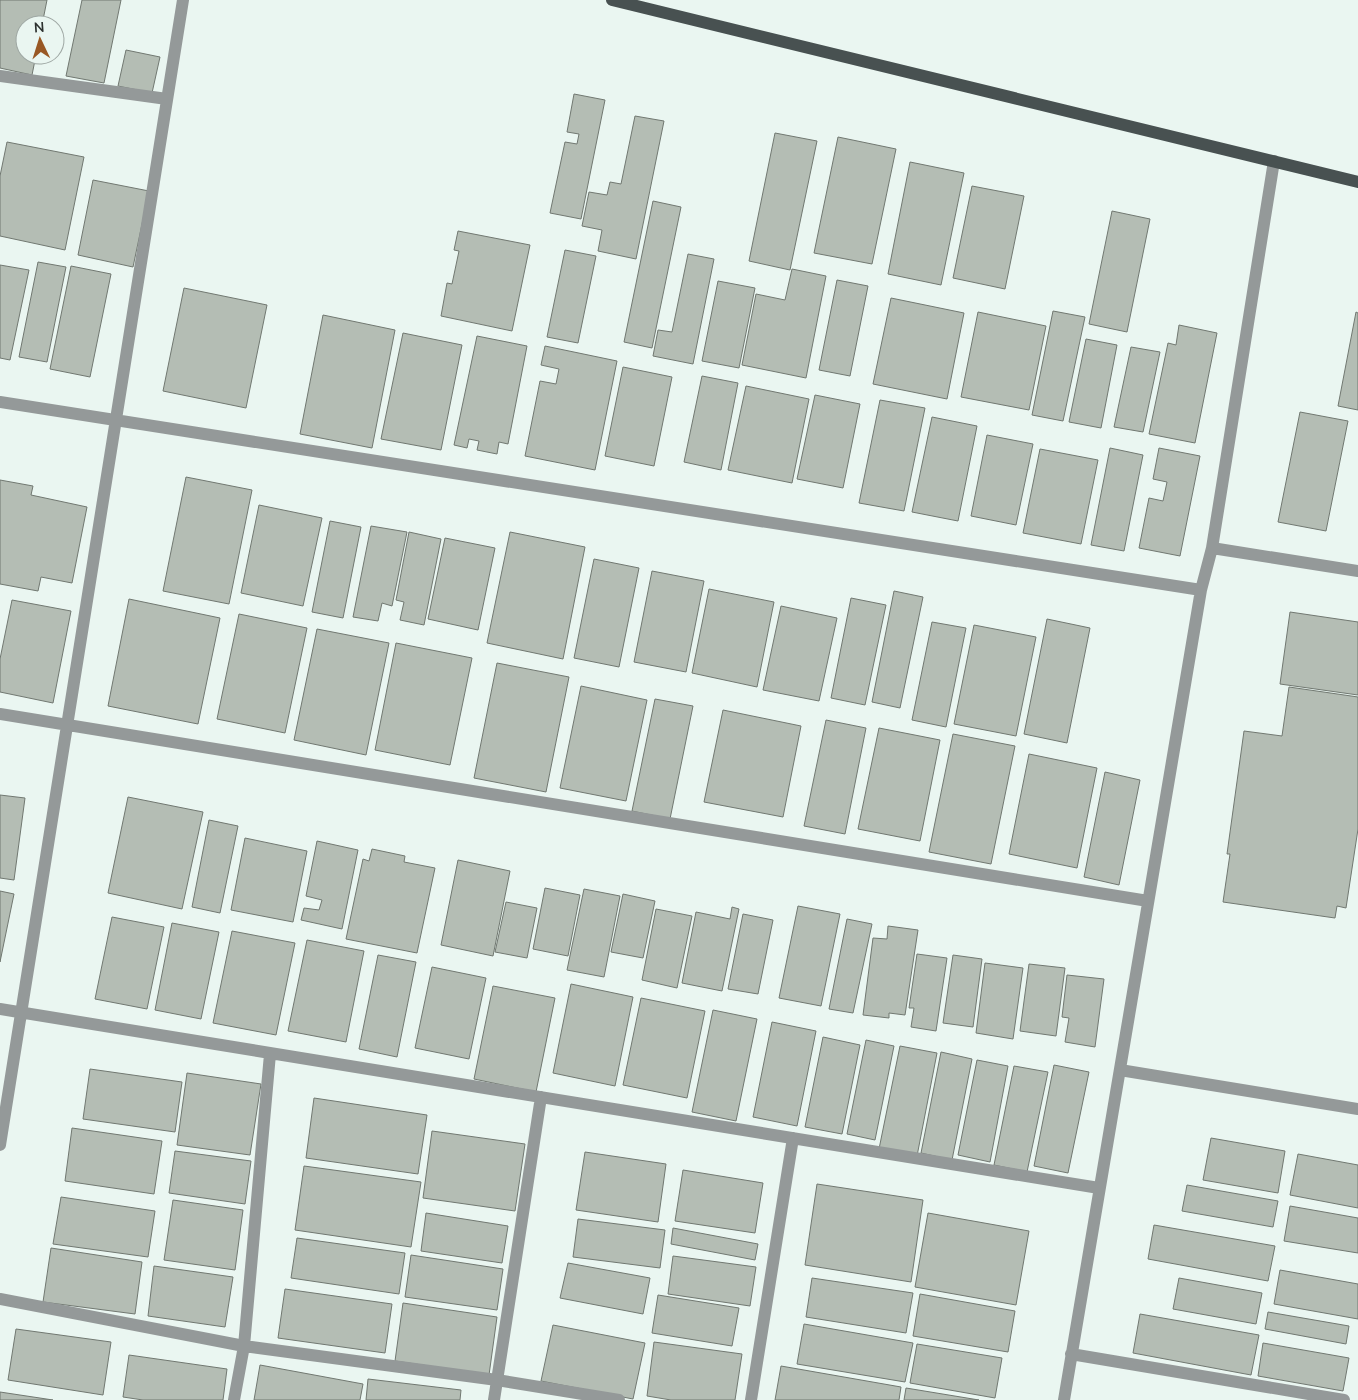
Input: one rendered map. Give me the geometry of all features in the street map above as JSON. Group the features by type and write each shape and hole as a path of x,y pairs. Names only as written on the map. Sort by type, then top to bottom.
{"main road":[{"path":"612,0 1358,182"}],"street":[{"path":"0,1145 183,0"},
{"path":"0,76 167,100"},
{"path":"1064,1400 1148,900 1202,590 1212,548 1274,161"},
{"path":"0,402 1202,590"},
{"path":"1212,548 1358,571"},
{"path":"0,714 1148,900"},
{"path":"0,1010 1099,1188"},
{"path":"234,1400 244,1346 270,1054"},
{"path":"1120,1070 1358,1108"},
{"path":"494,1400 541,1097"},
{"path":"751,1400 793,1138"},
{"path":"0,1299 244,1346 497,1380 619,1400"},
{"path":"1071,1354 1344,1400"}],"building":[{"path":"0,0 47,0 44,15 15,15 15,65 34,65 32,75 0,68"},
{"path":"82,0 121,0 104,83 66,76"},
{"path":"126,50 160,57 152,93 118,86"},
{"path":"574,94 605,100 581,219 550,213 565,142 577,144 579,134 567,132"},
{"path":"635,116 664,121 636,259 598,251 602,230 582,226 589,192 607,195 610,182 621,184"},
{"path":"775,133 817,141 790,270 749,261"},
{"path":"838,137 896,149 872,264 814,253"},
{"path":"7,142 84,157 65,250 0,236 0,176"},
{"path":"910,162 964,173 941,285 888,274"},
{"path":"93,180 149,191 133,267 78,255"},
{"path":"972,186 1024,196 1005,289 953,278"},
{"path":"653,201 681,207 652,348 624,342"},
{"path":"1112,211 1150,219 1127,332 1089,324"},
{"path":"458,231 530,245 512,331 441,316 447,283 452,284 459,251 454,250"},
{"path":"565,250 596,256 578,343 547,337"},
{"path":"688,254 714,259 693,364 653,356 658,330 672,332"},
{"path":"38,262 66,267 47,362 19,357"},
{"path":"0,265 29,270 10,360 0,358"},
{"path":"71,266 111,274 90,377 50,369"},
{"path":"792,269 826,276 806,378 742,365 756,294 785,300"},
{"path":"837,280 868,286 850,376 819,370"},
{"path":"718,281 755,288 739,368 702,361"},
{"path":"184,288 267,305 246,408 163,391"},
{"path":"891,298 964,313 947,399 873,384"},
{"path":"1053,311 1085,317 1063,421 1032,415"},
{"path":"978,312 1046,326 1029,410 961,397"},
{"path":"1356,312 1358,313 1358,410 1338,406"},
{"path":"323,315 395,330 372,448 300,434"},
{"path":"1179,325 1217,333 1195,443 1149,434 1168,343 1176,345"},
{"path":"403,333 462,345 441,450 381,439"},
{"path":"477,336 527,346 508,444 499,442 497,454 477,450 479,441 469,439 467,448 454,445"},
{"path":"1086,339 1117,345 1101,428 1069,422"},
{"path":"545,346 617,361 595,470 525,456 540,381 556,384 559,369 541,365"},
{"path":"1131,347 1160,352 1143,432 1114,427"},
{"path":"623,367 672,377 654,466 605,456"},
{"path":"702,376 738,383 721,470 684,462"},
{"path":"746,386 809,399 792,483 728,470"},
{"path":"815,395 860,404 843,488 797,479"},
{"path":"880,400 925,408 904,511 859,503"},
{"path":"1300,412 1348,421 1326,531 1278,522"},
{"path":"932,417 977,426 958,521 912,512"},
{"path":"987,435 1033,444 1016,525 971,516"},
{"path":"1110,448 1143,455 1124,551 1091,545"},
{"path":"1159,448 1200,456 1180,556 1139,548 1149,498 1163,501 1167,482 1153,479"},
{"path":"1040,449 1098,460 1081,544 1023,533"},
{"path":"186,477 252,490 229,604 163,591"},
{"path":"0,480 33,486 31,495 87,507 72,583 41,577 38,591 0,584"},
{"path":"259,505 322,518 303,606 241,593"},
{"path":"330,521 361,527 343,618 312,612"},
{"path":"371,526 407,532 392,606 382,603 378,621 353,617"},
{"path":"409,532 441,539 424,625 400,620 404,602 396,600"},
{"path":"510,532 585,547 563,659 487,643"},
{"path":"445,538 495,548 478,630 428,619"},
{"path":"594,559 639,568 619,667 574,658"},
{"path":"652,571 704,581 686,672 634,662"},
{"path":"709,589 774,602 757,687 692,673"},
{"path":"894,591 923,597 900,708 872,702"},
{"path":"851,598 886,605 865,705 831,698"},
{"path":"129,599 220,618 198,724 108,706"},
{"path":"12,600 71,611 53,703 0,692 0,659"},
{"path":"781,606 837,618 819,701 763,690"},
{"path":"1290,612 1358,622 1358,695 1280,684"},
{"path":"239,614 307,628 285,733 217,719"},
{"path":"1047,619 1090,628 1067,743 1024,734"},
{"path":"932,622 966,628 946,727 912,720"},
{"path":"974,625 1036,637 1016,736 954,724"},
{"path":"317,629 389,643 366,755 294,740"},
{"path":"396,643 472,658 450,765 375,750"},
{"path":"497,663 569,677 546,792 474,778"},
{"path":"581,686 647,700 626,801 560,788"},
{"path":"1289,687 1358,697 1358,829 1346,908 1337,906 1335,918 1223,902 1230,854 1227,854 1244,731 1282,736"},
{"path":"655,699 693,706 670,819 632,811"},
{"path":"723,710 801,726 783,817 704,802"},
{"path":"826,720 866,728 845,834 804,826"},
{"path":"879,728 940,740 920,841 858,829"},
{"path":"953,734 1015,746 991,864 929,852"},
{"path":"1029,754 1097,768 1077,868 1009,854"},
{"path":"1105,772 1140,780 1119,885 1084,877"},
{"path":"0,795 25,798 14,880 0,878"},
{"path":"128,797 203,812 182,909 108,893"},
{"path":"209,820 238,826 220,913 192,907"},
{"path":"245,838 307,851 293,922 231,910"},
{"path":"317,841 358,850 342,929 301,920 304,908 319,910 322,900 306,896"},
{"path":"372,849 405,856 404,862 435,868 417,953 346,939 363,859 369,861"},
{"path":"458,860 510,871 493,956 441,945"},
{"path":"545,888 580,895 568,956 533,949"},
{"path":"584,889 620,896 604,977 567,970"},
{"path":"0,891 14,894 0,962"},
{"path":"623,894 655,901 643,958 611,952"},
{"path":"506,902 537,908 527,958 495,952"},
{"path":"798,906 840,914 821,1006 779,998"},
{"path":"732,907 739,909 722,991 682,983 696,912 730,919"},
{"path":"656,909 692,916 677,988 642,980"},
{"path":"743,914 773,920 758,994 728,989"},
{"path":"112,917 164,927 147,1009 95,999"},
{"path":"847,919 872,924 853,1013 829,1009"},
{"path":"172,923 219,932 201,1019 155,1010"},
{"path":"888,926 918,930 905,1015 889,1013 889,1018 863,1015 873,938 887,939"},
{"path":"232,931 295,943 276,1035 213,1023"},
{"path":"307,940 364,951 346,1042 288,1031"},
{"path":"917,954 947,958 936,1031 911,1027 914,1008 909,1008"},
{"path":"378,955 416,962 397,1057 359,1049"},
{"path":"953,955 982,959 973,1027 943,1023"},
{"path":"985,963 1023,968 1013,1039 976,1033"},
{"path":"1029,964 1065,968 1056,1036 1020,1031"},
{"path":"432,967 486,978 469,1059 415,1048"},
{"path":"1067,975 1104,979 1095,1047 1065,1042 1069,1018 1062,1017"},
{"path":"571,984 633,997 615,1086 553,1073"},
{"path":"493,986 555,998 536,1092 474,1079"},
{"path":"641,998 705,1011 687,1098 623,1085"},
{"path":"713,1010 757,1019 736,1121 692,1112"},
{"path":"772,1022 816,1031 797,1126 753,1117"},
{"path":"823,1037 860,1045 842,1134 805,1127"},
{"path":"866,1040 894,1046 875,1140 847,1134"},
{"path":"900,1046 937,1053 917,1156 879,1149"},
{"path":"941,1052 972,1059 952,1160 921,1153"},
{"path":"977,1060 1008,1066 990,1162 958,1155"},
{"path":"1054,1065 1089,1072 1068,1173 1034,1166"},
{"path":"1014,1066 1048,1072 1027,1172 994,1165"},
{"path":"90,1069 182,1082 175,1132 83,1119"},
{"path":"187,1073 261,1084 250,1155 177,1145"},
{"path":"314,1098 427,1115 418,1174 306,1158"},
{"path":"72,1128 162,1141 154,1194 65,1181"},
{"path":"432,1131 525,1144 515,1211 423,1198"},
{"path":"1211,1138 1285,1151 1278,1193 1203,1180"},
{"path":"175,1151 251,1161 245,1204 169,1193"},
{"path":"585,1152 666,1164 658,1222 576,1210"},
{"path":"1298,1154 1358,1165 1358,1208 1290,1195"},
{"path":"304,1166 421,1182 411,1247 295,1230"},
{"path":"683,1170 763,1183 755,1233 675,1221"},
{"path":"817,1184 923,1200 911,1282 805,1265"},
{"path":"1187,1185 1278,1201 1273,1227 1182,1211"},
{"path":"61,1197 155,1211 148,1257 53,1244"},
{"path":"173,1200 243,1210 235,1270 164,1260"},
{"path":"1290,1206 1358,1218 1358,1253 1284,1241"},
{"path":"426,1213 508,1226 502,1263 421,1251"},
{"path":"928,1213 1029,1231 1016,1305 915,1287"},
{"path":"578,1219 665,1230 660,1268 573,1257"},
{"path":"1154,1225 1275,1246 1268,1281 1148,1259"},
{"path":"673,1228 758,1244 755,1260 671,1244"},
{"path":"297,1238 405,1253 399,1294 291,1278"},
{"path":"51,1248 142,1262 135,1314 43,1302"},
{"path":"411,1255 503,1269 497,1310 405,1297"},
{"path":"673,1256 756,1267 750,1306 668,1294"},
{"path":"568,1263 650,1278 643,1314 560,1298"},
{"path":"154,1266 233,1277 225,1327 148,1316"},
{"path":"1280,1270 1358,1284 1358,1319 1274,1304"},
{"path":"812,1278 913,1293 906,1333 806,1317"},
{"path":"1179,1278 1262,1293 1256,1324 1173,1309"},
{"path":"285,1289 392,1304 385,1353 278,1338"},
{"path":"920,1294 1015,1311 1008,1352 913,1336"},
{"path":"658,1295 739,1308 732,1346 652,1333"},
{"path":"403,1303 497,1317 489,1375 395,1361"},
{"path":"1268,1312 1349,1326 1346,1344 1265,1329"},
{"path":"1140,1314 1259,1335 1251,1375 1133,1353"},
{"path":"804,1324 913,1343 905,1382 797,1364"},
{"path":"553,1325 645,1343 633,1399 541,1381"},
{"path":"16,1329 111,1342 103,1395 8,1380"},
{"path":"654,1342 742,1354 735,1400 671,1400 647,1396"},
{"path":"1263,1343 1349,1358 1343,1391 1258,1376"},
{"path":"917,1344 1002,1358 995,1398 910,1383"},
{"path":"129,1355 227,1369 223,1400 143,1400 123,1397"},
{"path":"260,1365 363,1384 360,1400 254,1400"},
{"path":"781,1366 901,1387 899,1400 775,1400"},
{"path":"368,1379 461,1390 460,1400 366,1400"},
{"path":"906,1388 979,1400 904,1400"},
{"path":"0,1392 53,1400 0,1400"}]}
